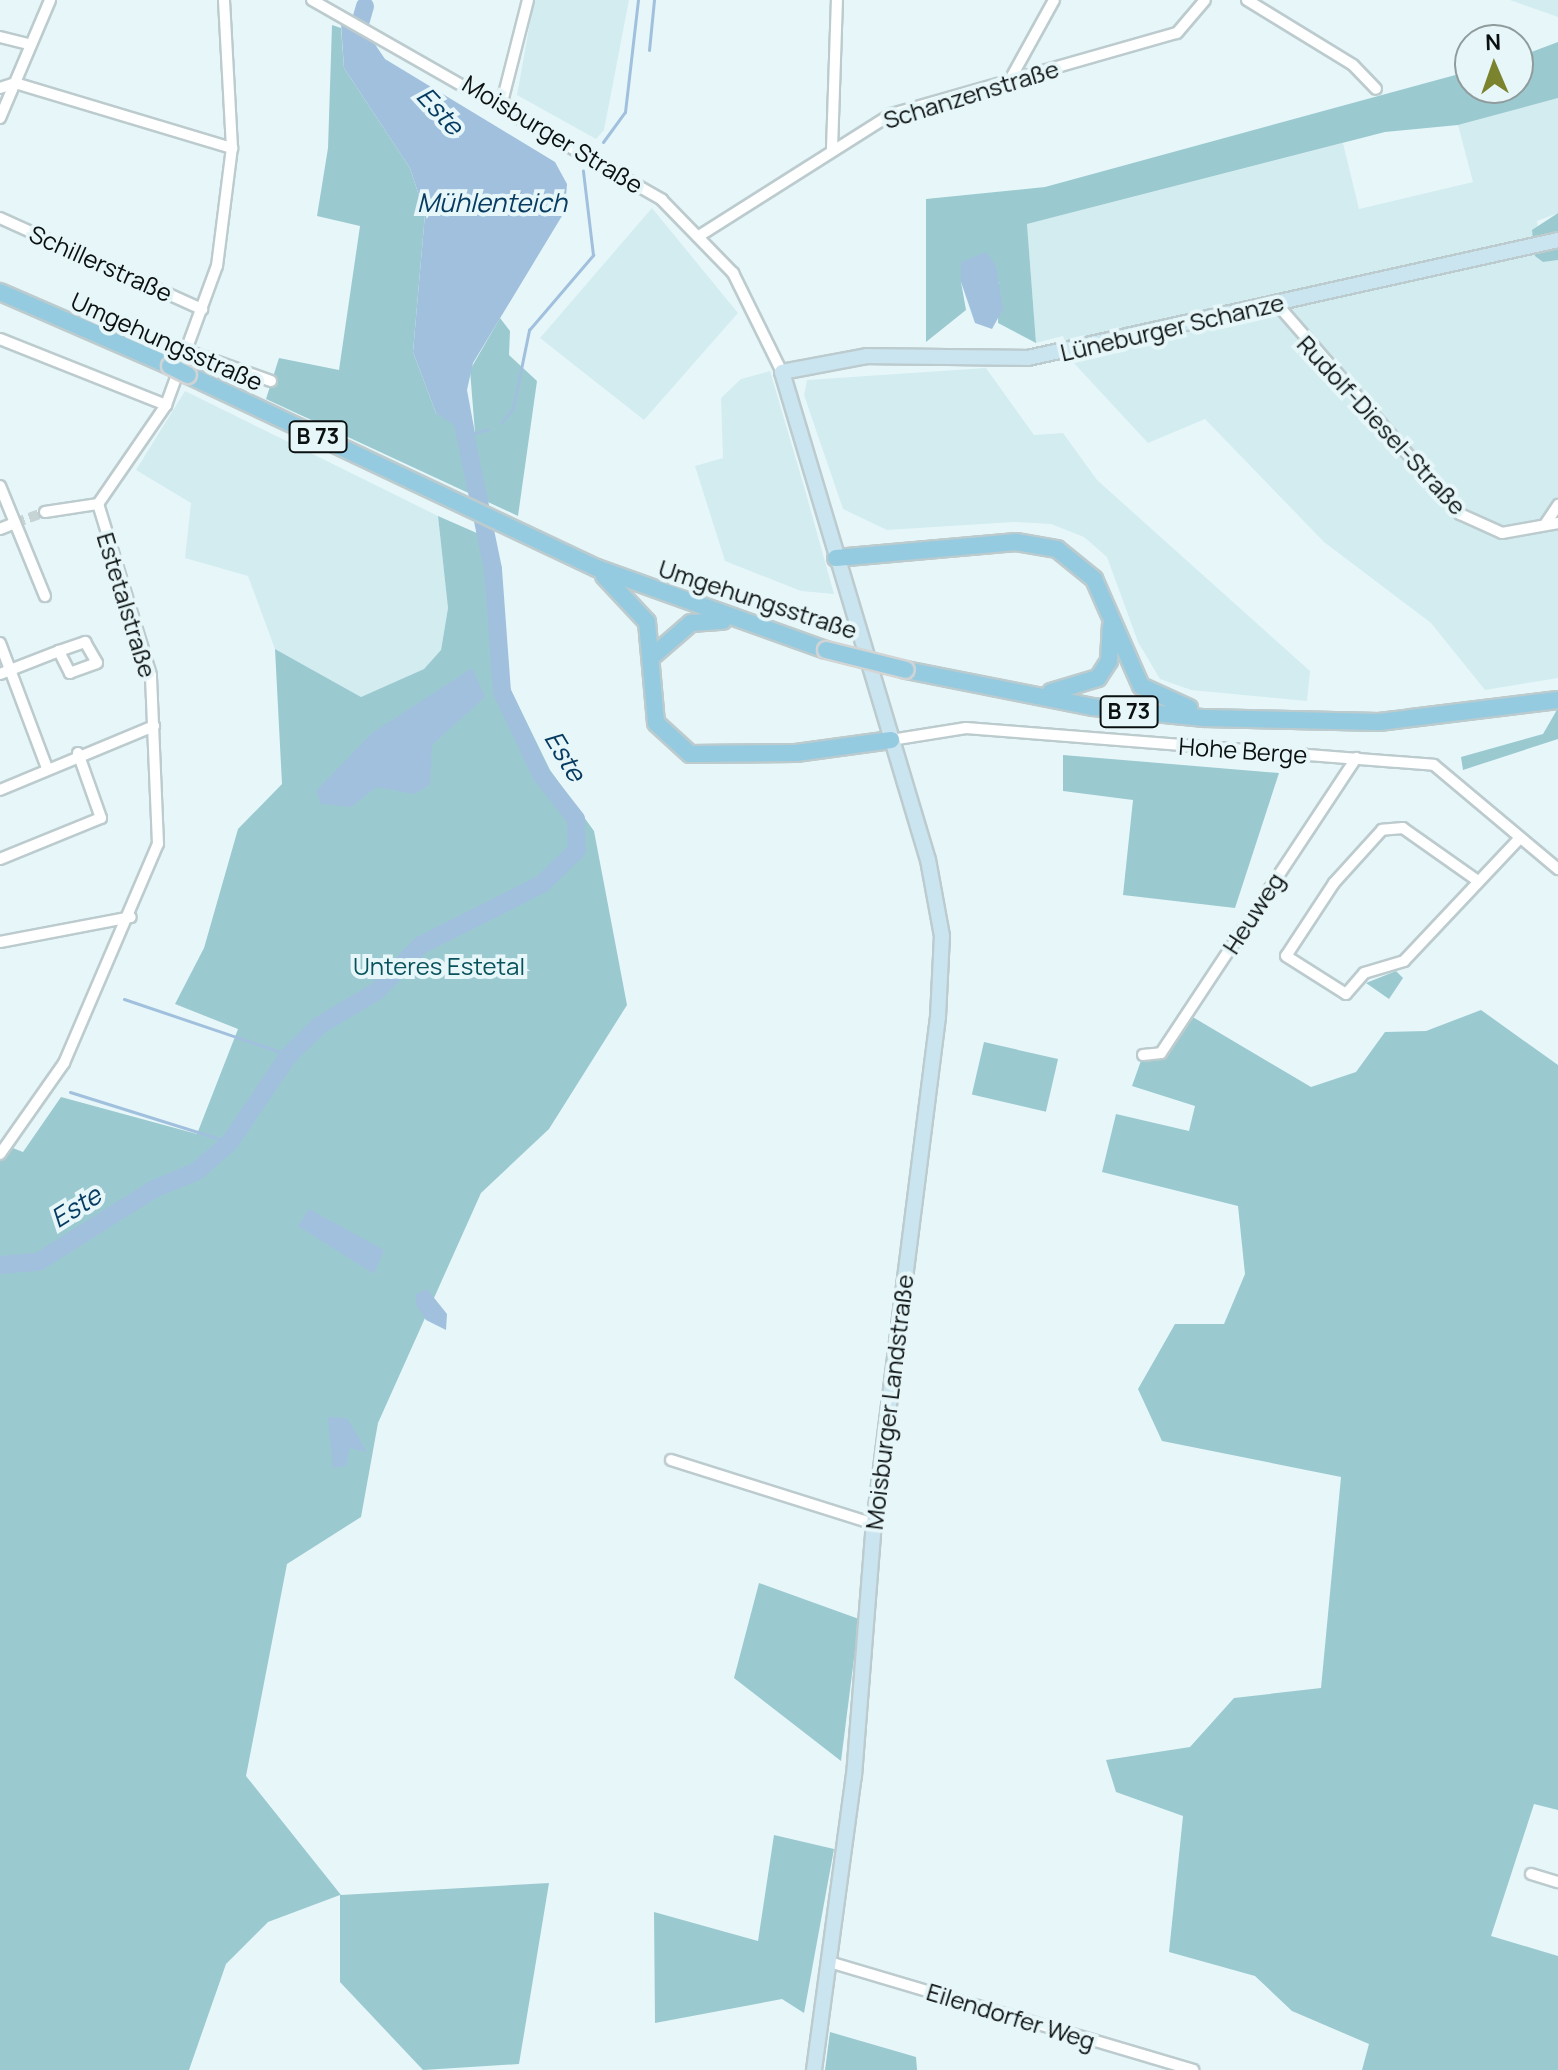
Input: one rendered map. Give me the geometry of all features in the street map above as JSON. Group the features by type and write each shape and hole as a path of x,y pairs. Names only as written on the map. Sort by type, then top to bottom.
{"main road":[{"name":"Lüneburger Schanze","path":"782,372 867,356 1028,358 1558,240"},
{"name":"Umgehungsstraße","path":"0,292 170,366 597,568 734,621 826,650 962,683 1135,712 1299,722 1379,722 1558,700"},
{"path":"597,568 636,605 654,655 656,723 690,754 753,756 891,740 782,372"},
{"path":"836,558 947,545 1042,545 1082,565 1134,675 1158,698 1299,722"},
{"path":"654,655 691,623 734,621"},
{"path":"962,683 1052,692 1084,687 1109,661 1111,626"},
{"name":"Moisburger Landstraße","path":"814,2070 854,1776 874,1524 942,964 938,903 891,740"}],"street":[{"path":"0,118 50,0"},
{"name":"Estetalstraße","path":"0,1154 64,1063 131,917 158,844 151,675 98,504 166,405 190,352 217,266 232,148 224,0"},
{"name":"Moisburger Straße","path":"312,0 372,29 502,102 658,198 702,234"},
{"path":"502,102 528,0"},
{"path":"832,149 837,0"},
{"path":"1011,78 1054,0"},
{"name":"Schanzenstraße","path":"702,234 832,149 892,114 1177,33 1205,0"},
{"path":"1247,0 1353,65 1376,89"},
{"path":"0,37 29,44"},
{"path":"0,88 15,83 232,148"},
{"name":"Schillerstraße","path":"0,218 202,309"},
{"path":"702,234 733,273 782,372"},
{"name":"Rudolf-Diesel-Straße","path":"1276,303 1460,514 1502,533 1552,523 1558,505"},
{"path":"0,339 166,405"},
{"path":"190,352 271,381"},
{"path":"0,486 45,596"},
{"path":"45,512 98,504"},
{"path":"0,529 15,523"},
{"path":"0,643 5,672 47,768"},
{"path":"5,672 59,651"},
{"path":"0,790 78,753 154,726"},
{"name":"Hohe Berge","path":"891,740 966,728 1434,765 1558,869"},
{"path":"0,859 101,818 78,753"},
{"name":"Heuweg","path":"1143,1055 1161,1053 1356,758"},
{"path":"1478,881 1403,828 1382,830 1334,883 1286,956 1346,994 1364,973 1404,961 1520,838"},
{"path":"0,942 131,917"},
{"path":"671,1460 874,1524"},
{"path":"1531,1874 1558,1882"},
{"name":"Eilendorfer Weg","path":"829,1962 1193,2070"}],"shaded area":[{"path":"534,0 629,0 604,130 596,139 517,95"},
{"path":"1510,0 1558,0 1558,17"},
{"path":"1558,98 1558,213 1537,221 1543,262 1558,260 1558,678 1485,690 1431,623 1324,542 1205,419 1148,443 1071,360 1063,336 1036,343 1027,224 1343,143 1359,209 1473,182 1458,125"},
{"path":"652,208 738,313 644,420 540,338"},
{"path":"986,368 1034,435 1063,433 1097,480 1310,671 1307,701 1191,690 1160,679 1138,642 1107,557 1084,537 1051,524 1014,522 887,530 843,509 804,395 807,380"},
{"path":"770,371 834,594 801,591 725,561 695,466 723,458 721,398 741,379"},
{"path":"185,391 438,516 448,608 441,650 424,669 361,697 275,649 248,576 185,558 191,503 136,470"}],"green space":[{"path":"332,25 341,28 344,68 410,168 425,214 413,352 436,413 475,433 470,370 500,318 510,331 509,355 537,381 518,516 266,399 279,358 339,370 360,226 317,216 328,148"},
{"path":"1558,42 1558,98 1458,125 1385,132 1027,224 1036,343 998,323 999,282 961,282 966,310 926,342 926,199 1045,187 1454,75 1454,104 1534,104 1534,51"},
{"path":"1558,213 1558,260 1543,262 1535,256 1532,230"},
{"name":"Unteres Estetal","path":"438,516 495,541 510,688 550,770 594,831 627,1005 549,1129 481,1193 378,1423 361,1517 287,1564 246,1776 341,1895 549,1883 519,2064 423,2070 340,1982 340,1895 268,1922 226,1964 189,2070 0,2070 0,1143 23,1152 61,1097 197,1134 238,1029 175,1004 204,948 238,829 282,784 275,649 361,697 424,669 441,650 448,608"},
{"path":"1558,708 1558,739 1463,770 1461,757 1543,734"},
{"path":"1063,755 1279,773 1235,908 1123,895 1133,800 1063,791"},
{"path":"1396,971 1403,978 1389,999 1366,983"},
{"path":"1481,1010 1558,1065 1558,1810 1534,1804 1491,1936 1558,1956 1558,2070 1362,2070 1369,2044 1292,2011 1255,1976 1169,1952 1183,1816 1116,1792 1106,1760 1190,1747 1234,1698 1321,1688 1341,1477 1162,1441 1138,1389 1175,1324 1224,1324 1245,1274 1238,1206 1102,1172 1116,1114 1189,1131 1195,1106 1132,1086 1143,1055 1161,1053 1191,1016 1311,1087 1356,1072 1385,1032 1426,1031"},
{"path":"984,1042 1058,1059 1046,1112 972,1095"},
{"path":"759,1583 859,1619 841,1761 734,1678"},
{"path":"774,1835 834,1849 804,2013 782,1999 655,2023 654,1912 758,1941"},
{"path":"830,2032 916,2057 917,2070 825,2070"}],"water":[{"name":"Mühlenteich","path":"341,24 370,37 385,59 555,162 567,184 565,211 473,363 467,390 475,433 469,435 436,413 413,352 425,214 410,168 344,68"},
{"path":"986,252 996,266 1003,309 992,329 975,323 961,282 961,262"},
{"path":"472,668 485,697 432,745 430,785 414,794 377,787 351,807 321,804 316,791 372,733"},
{"path":"309,1209 384,1250 374,1274 298,1226"},
{"path":"427,1289 447,1314 446,1330 426,1320 416,1304 416,1294"},
{"path":"328,1417 347,1418 367,1452 350,1448 346,1466 333,1468"}],"waterway":[{"path":"603,142 625,112 638,0"},
{"path":"649,50 654,0"},
{"name":"Este","path":"355,41 365,6"},
{"path":"502,422 513,408 529,330 593,255 583,171"},
{"name":"Este","path":"0,1265 38,1262 154,1189 197,1171 230,1142 289,1055 320,1025 377,991 421,945 542,884 577,850 576,819 541,774 502,692 493,569 461,414"},
{"path":"469,435 488,429"},
{"path":"124,999 289,1055"},
{"path":"70,1092 230,1142"}],"tunnel":[{"path":"15,523 45,512"}]}
